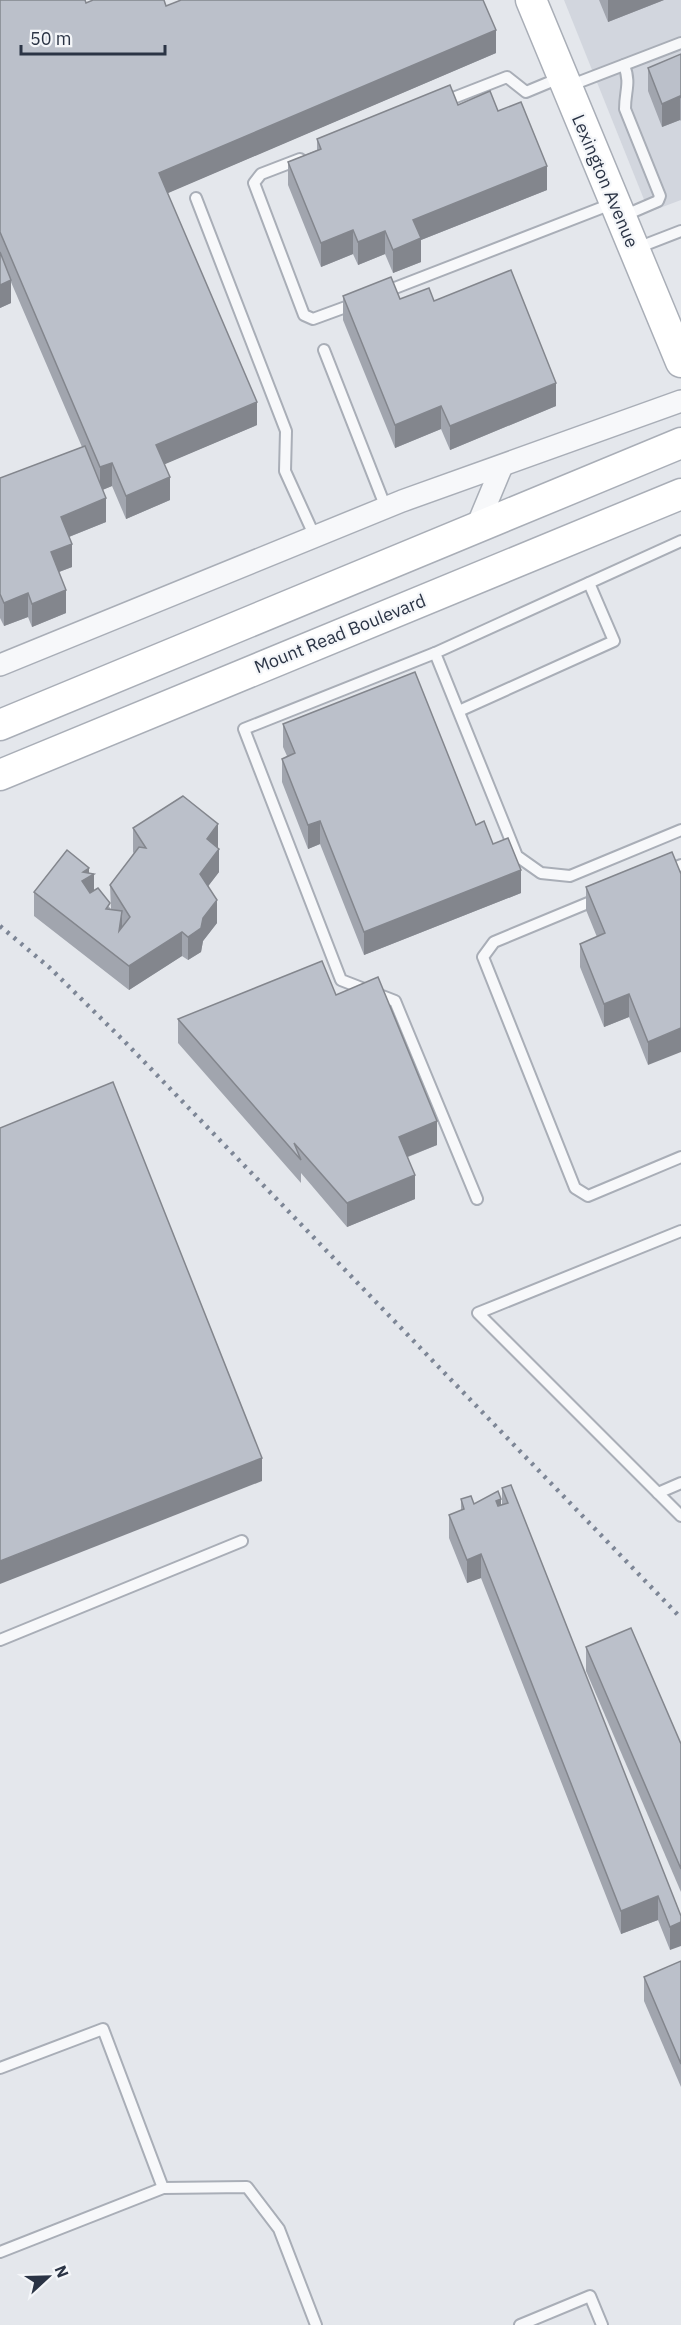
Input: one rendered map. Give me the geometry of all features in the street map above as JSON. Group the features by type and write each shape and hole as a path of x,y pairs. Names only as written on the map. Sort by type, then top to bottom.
{"main road":[{"name":"Lexington Avenue","path":"531,0 681,362"},
{"path":"0,725 477,526 681,444"},
{"name":"Mount Read Boulevard","path":"0,775 681,494"}],"street":[{"path":"0,665 386,508 681,401"},
{"path":"477,526 502,466"}],"lane":[{"path":"432,106 507,77 526,92 624,65 681,43"},
{"path":"315,153 261,174 254,183 304,315 314,320 617,210 658,201 660,196 624,109 625,95 629,86 624,65"},
{"path":"196,198 286,431 285,471 315,537"},
{"path":"634,249 681,231"},
{"path":"324,350 386,508"},
{"path":"477,1199 395,1001 341,980 244,729 435,653 681,541"},
{"path":"459,711 614,641 589,583"},
{"path":"435,653 517,856 542,873 570,876 681,830"},
{"path":"648,878 681,865"},
{"path":"615,892 494,942 483,957 575,1188 588,1196 681,1157"},
{"path":"681,1231 478,1313 681,1516"},
{"path":"658,1493 681,1483"},
{"path":"0,1640 242,1541"},
{"path":"0,2068 103,2029 163,2188"},
{"path":"0,2253 163,2188 247,2187 279,2229 316,2325"},
{"path":"520,2325 590,2296 602,2325"}],"shaded area":[{"path":"564,0 681,0 681,200 649,212"}],"building":[{"path":"0,0 85,0 86,3 93,0 164,0 166,6 181,0 483,0 496,30 159,173 257,402 156,445 170,477 126,496 112,463 100,467 0,232"},
{"path":"681,54 681,98 680,96 662,104 648,68"},
{"path":"450,85 458,105 490,91 498,111 521,102 547,166 413,220 421,238 393,250 385,231 358,242 353,230 321,243 288,162 321,149 317,139"},
{"path":"0,252 11,280 0,285"},
{"path":"511,270 556,383 450,426 441,406 395,425 343,296 391,277 400,299 429,288 434,301"},
{"path":"85,446 106,498 61,517 72,544 51,552 66,590 32,604 28,593 4,603 0,594 0,478"},
{"path":"415,672 476,825 484,821 493,844 508,838 521,870 364,932 320,821 308,825 282,759 295,753 283,724"},
{"path":"183,796 218,824 207,839 219,849 200,874 217,900 203,918 201,928 188,937 182,932 129,966 34,892 67,850 89,868 83,872 94,874 82,881 90,893 98,888 110,903 106,909 122,911 119,931 130,917 110,885 139,847 146,848 133,828"},
{"path":"672,852 681,874 681,1028 648,1042 629,994 604,1004 580,944 605,933 586,887"},
{"path":"322,961 336,995 378,977 437,1121 399,1137 415,1175 347,1203 294,1143 301,1160 178,1019"},
{"path":"113,1082 262,1458 0,1561 0,1128"},
{"path":"511,1485 681,1916 681,1922 670,1927 658,1896 621,1911 481,1554 467,1560 449,1515 464,1509 461,1499 471,1496 474,1504 498,1491 501,1499 496,1501 498,1506 508,1503 502,1488"},
{"path":"631,1628 681,1744 681,1869 586,1647"},
{"path":"681,1961 681,2064 644,1977"}],"railway":[{"path":"0,926 50,968 126,1043 681,1618"}]}
